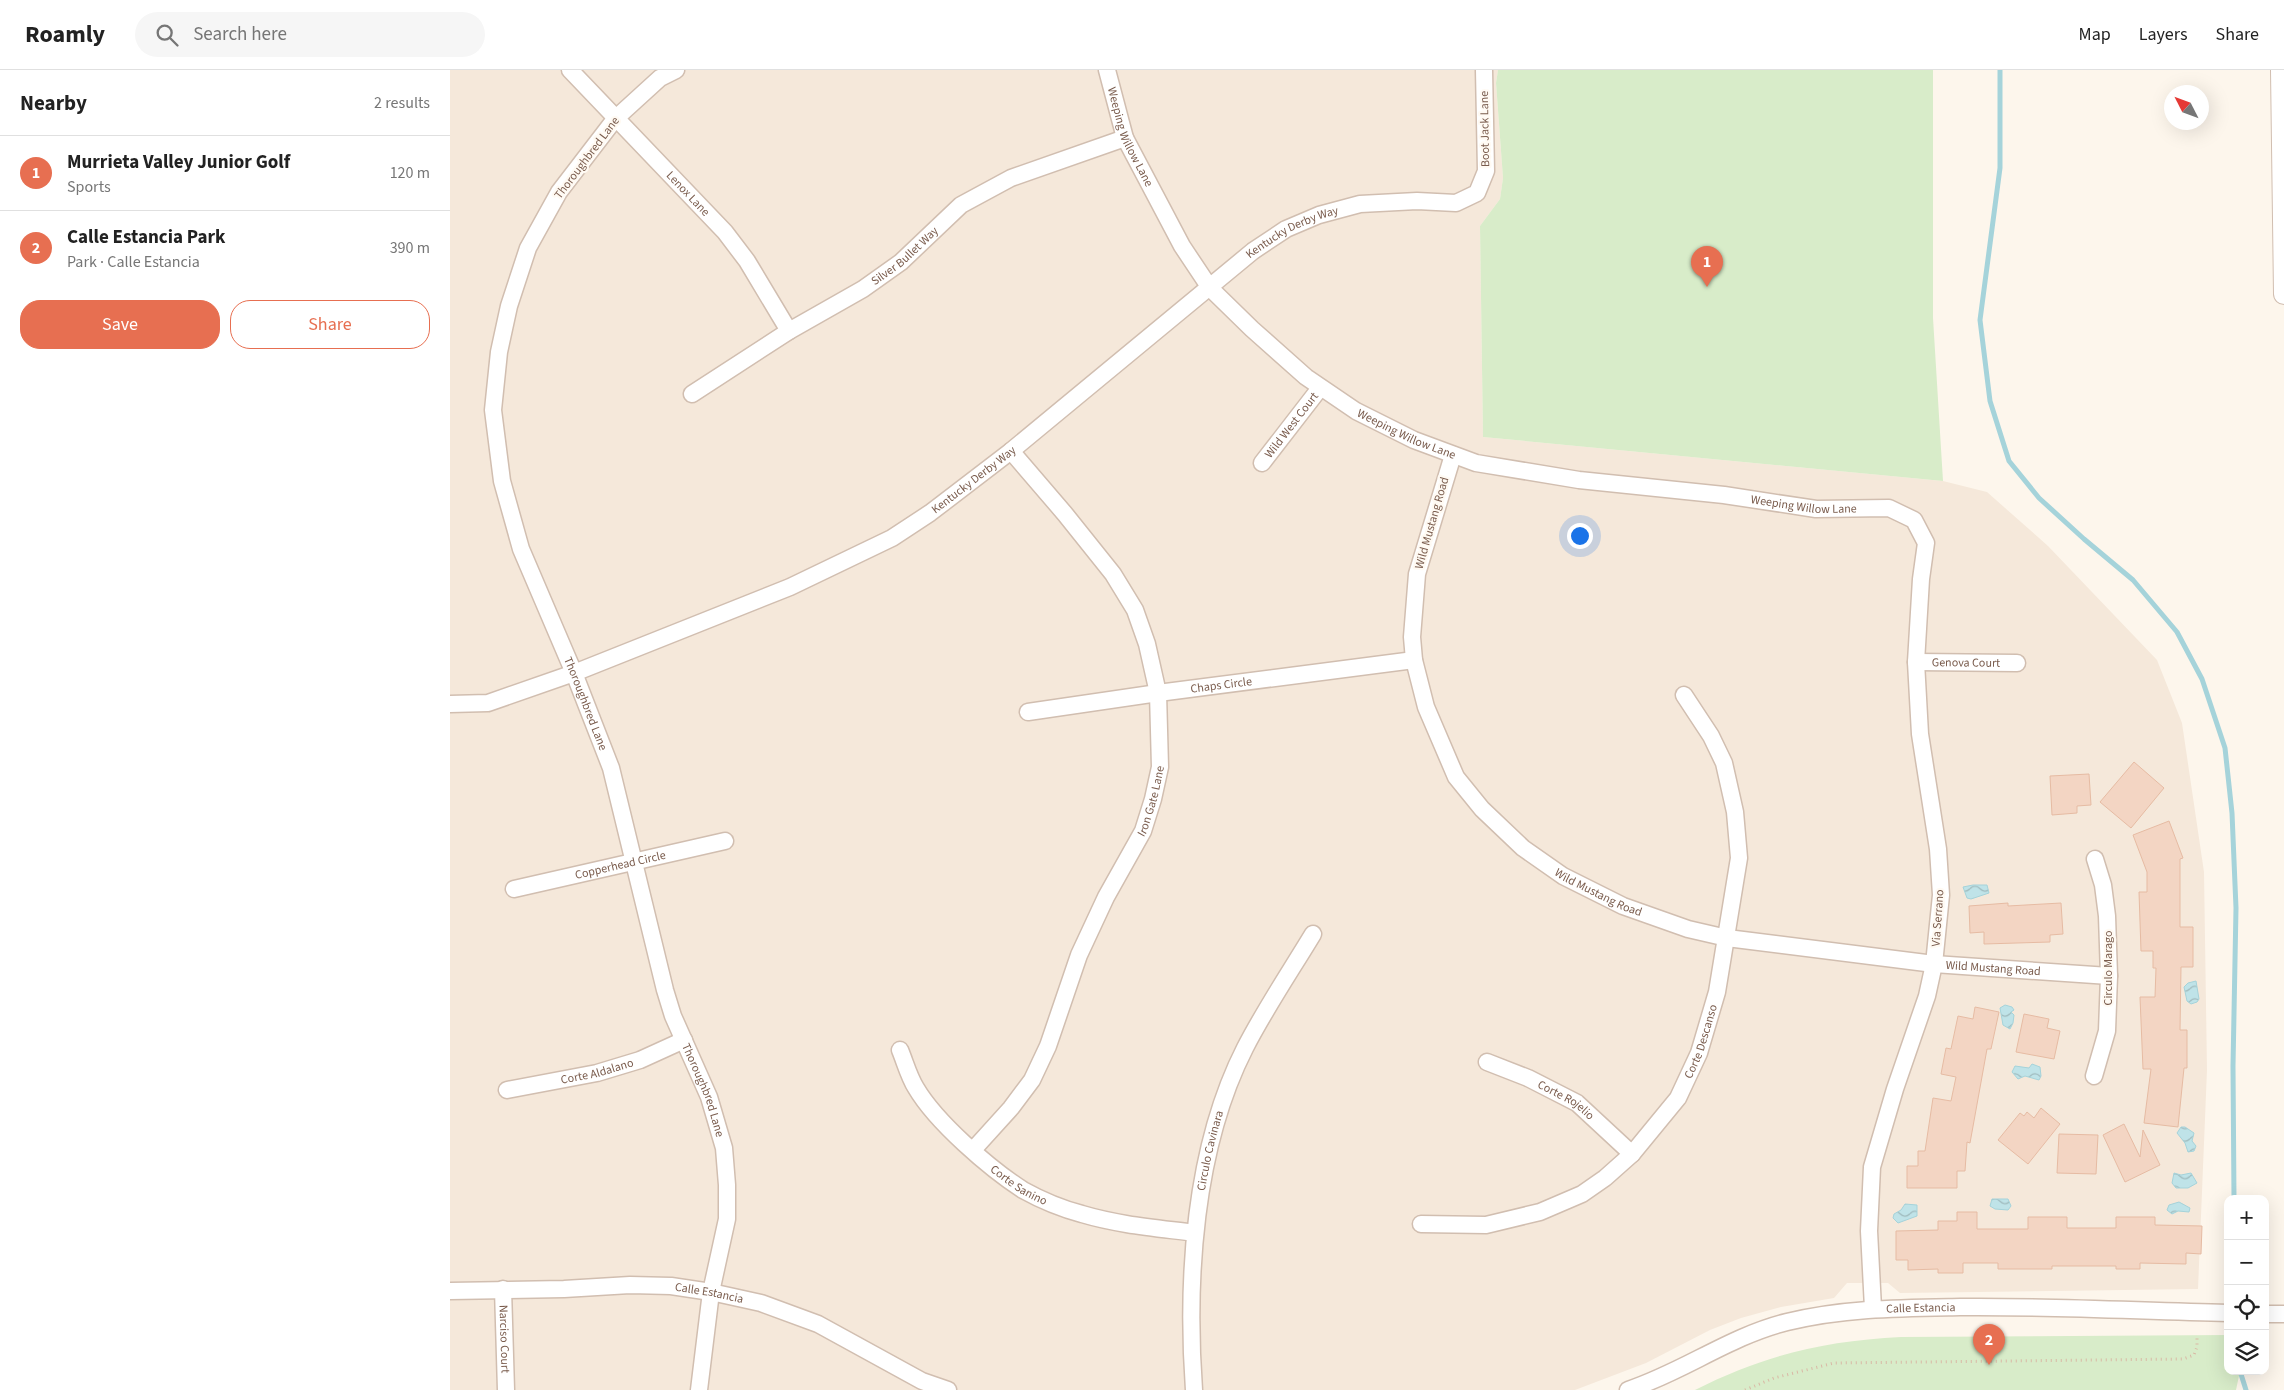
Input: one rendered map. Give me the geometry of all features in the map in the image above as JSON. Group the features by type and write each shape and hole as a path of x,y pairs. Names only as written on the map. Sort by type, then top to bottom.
{"street":[{"name":"Lenox Lane","path":"570,70 725,232 747,261 789,331"},
{"name":"Thoroughbred Lane","path":"676,70 660,78 615,119 559,192 528,248 509,306 499,352 493,410 502,481 521,549 574,673 611,768 665,990 673,1016 709,1097 724,1148 727,1185 726,1219 712,1292 699,1390"},
{"name":"Weeping Willow Lane","path":"1107,70 1125,138 1177,237 1210,288 1252,330 1320,388 1356,411 1414,440 1476,463 1579,480 1724,495 1816,508 1889,508"},
{"name":"Boot Jack Lane","path":"1456,203 1477,194 1486,171 1484,70"},
{"path":"2281,70 2284,294"},
{"name":"Silver Bullet Way","path":"692,394 789,331 863,289 894,268 962,205 1010,178 1125,138"},
{"name":"Kentucky Derby Way","path":"450,704 488,703 574,673 790,587 892,538 930,513 1011,451 1253,252 1286,229 1319,215 1360,204 1418,201 1456,203"},
{"name":"Wild West Court","path":"1262,464 1320,388"},
{"name":"Iron Gate Lane","path":"973,1150 1011,1108 1032,1080 1048,1046 1079,955 1106,897 1143,831 1154,799 1160,767 1158,693 1147,644 1135,610 1107,567 1011,451"},
{"name":"Wild Mustang Road","path":"1453,455 1418,574 1412,637 1414,660 1426,707 1456,777 1482,809 1523,848 1563,876 1624,906 1688,929 1727,938 1934,964 2109,976"},
{"name":"Via Serrano","path":"1873,1308 1868,1231 1872,1167 1895,1089 1927,996 1934,964 1941,895 1938,849 1920,734 1916,662 1921,579 1926,543 1914,520 1889,508"},
{"name":"Chaps Circle","path":"1028,712 1414,660"},
{"name":"Genova Court","path":"1916,662 2017,663"},
{"name":"Corte Descanso","path":"1421,1224 1486,1225 1540,1212 1582,1194 1605,1178 1632,1154 1678,1098 1699,1053 1717,992 1739,858 1735,812 1724,763 1711,736 1684,695"},
{"name":"Copperhead Circle","path":"514,890 725,841"},
{"name":"Circulo Marago","path":"2094,1076 2107,1031 2109,976 2107,916 2103,885 2095,860"},
{"name":"Circulo Cavinara","path":"1194,1390 1191,1316 1195,1233 1208,1158 1223,1103 1241,1058 1313,934"},
{"name":"Corte Aldalano","path":"507,1090 597,1073 640,1060 684,1040"},
{"name":"Corte Sanino","path":"900,1050 915,1088 940,1119 973,1150 1023,1190 1048,1202 1091,1216 1134,1225 1195,1233"},
{"name":"Corte Rojelio","path":"1488,1062 1528,1078 1577,1103 1632,1154"},
{"name":"Calle Estancia","path":"450,1291 564,1289 630,1285 671,1286 712,1292 761,1303 818,1324 922,1380 948,1390"},
{"name":"Narciso Court","path":"503,1289 506,1390"},
{"name":"Calle Estancia","path":"1628,1390 1734,1341 1785,1323 1827,1314 1873,1308 2027,1307 2224,1313"},
{"path":"2269,1314 2284,1314"}],"path":[{"path":"1745,1390 1774,1378 1834,1363 2183,1359 2194,1355 2198,1347 2197,1335"}],"shaded area":[{"path":"450,70 1498,70 1496,83 1503,178 1500,199 1480,226 1483,437 1943,481 1987,492 2048,546 2157,660 2182,723 2204,872 2207,1070 2198,1289 1900,1293 1888,1283 1847,1283 1834,1298 1781,1307 1741,1318 1710,1330 1646,1363 1575,1390 450,1390"}],"green space":[{"path":"1498,70 1933,70 1933,318 1943,481 1483,437 1480,226 1500,199 1503,178 1496,83"},
{"path":"2224,1335 2224,1375 2239,1375 2236,1390 1695,1390 1745,1368 1795,1352 1846,1342 1901,1337"}],"water":[{"path":"1987,885 1989,893 1971,899 1967,898 1963,887"},
{"path":"2196,981 2199,999 2191,1004 2187,1001 2184,987 2188,983"},
{"path":"2005,1005 2012,1007 2014,1010 2011,1012 2014,1015 2010,1029 2003,1025 2000,1008"},
{"path":"2032,1064 2040,1067 2041,1076 2039,1080 2025,1076 2018,1079 2012,1072 2015,1066 2029,1068"},
{"path":"2181,1127 2185,1127 2194,1133 2192,1141 2196,1146 2194,1151 2188,1152 2185,1143 2177,1133"},
{"path":"2174,1173 2181,1175 2191,1173 2197,1183 2188,1188 2176,1188 2172,1183"},
{"path":"1992,1199 2008,1199 2011,1206 2008,1210 1995,1209 1990,1206"},
{"path":"2179,1202 2190,1208 2189,1212 2178,1211 2172,1214 2167,1210 2169,1205"},
{"path":"1905,1204 1917,1205 1917,1216 1898,1223 1893,1218 1894,1214 1901,1210"}],"building":[{"path":"2134,762 2164,788 2131,828 2100,802"},
{"path":"2089,774 2091,805 2077,806 2077,813 2052,815 2050,776"},
{"path":"2169,821 2183,858 2180,859 2180,927 2193,927 2193,967 2181,967 2180,1030 2187,1030 2187,1068 2184,1068 2178,1127 2144,1123 2151,1069 2143,1069 2140,997 2155,997 2156,968 2153,968 2153,951 2141,951 2139,892 2147,892 2147,872 2133,835"},
{"path":"2008,903 2008,906 2061,903 2063,934 2050,935 2050,942 1984,944 1984,932 1970,933 1969,906"},
{"path":"1975,1007 1999,1012 1991,1049 1987,1049 1970,1143 1967,1142 1965,1171 1957,1171 1957,1188 1907,1188 1907,1166 1918,1166 1918,1151 1925,1151 1933,1098 1951,1101 1956,1077 1941,1074 1946,1048 1951,1049 1958,1016 1973,1019"},
{"path":"2024,1014 2049,1019 2047,1028 2060,1031 2054,1059 2016,1052"},
{"path":"2041,1108 2060,1124 2028,1164 1998,1140 2020,1113 2024,1116 2027,1112 2034,1118"},
{"path":"2124,1124 2140,1157 2143,1130 2160,1165 2125,1182 2103,1135"},
{"path":"2059,1134 2098,1135 2096,1174 2057,1173"},
{"path":"1957,1212 1977,1212 1977,1229 2028,1229 2028,1217 2067,1217 2067,1228 2116,1228 2116,1217 2155,1217 2155,1225 2202,1226 2201,1254 2186,1253 2186,1264 2140,1263 2140,1269 2116,1269 2116,1266 2052,1266 2052,1269 1998,1269 1998,1263 1963,1263 1963,1273 1938,1273 1938,1269 1908,1270 1908,1260 1896,1260 1896,1231 1938,1230 1938,1221 1957,1221"}],"waterway":[{"path":"2000,70 2000,168 1980,320 1990,401 2009,461 2039,498 2133,580 2177,632 2202,679 2225,748 2232,813 2236,908 2233,1066 2234,1195"},
{"path":"2241,1375 2246,1390"}],"place":[{"name":"Murrieta Valley Junior Golf","path":"1707,287"},
{"name":"Calle Estancia Park","path":"1989,1365"}]}
